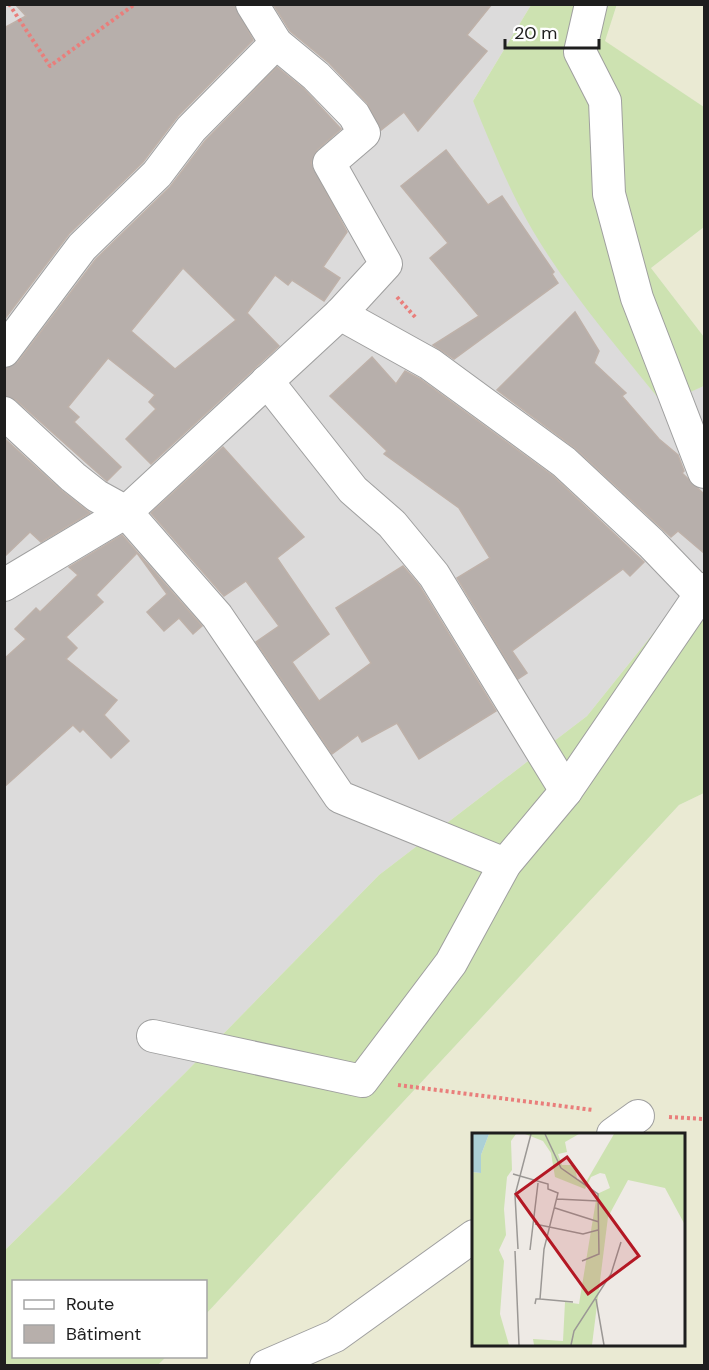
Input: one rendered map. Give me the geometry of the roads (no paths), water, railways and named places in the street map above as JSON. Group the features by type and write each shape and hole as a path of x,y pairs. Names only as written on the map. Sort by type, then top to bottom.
{"street":[{"path":"4,585 126,512 340,314 386,264 329,163 364,133 354,115 316,76 276,43 252,4"},
{"path":"591,4 580,52 604,101 609,194 637,298 705,472"},
{"path":"4,351 82,247 158,174 191,129 276,43"},
{"path":"153,1036 362,1081 451,963 506,864 566,791 703,591 564,462 430,364 340,314"},
{"path":"267,381 352,490 392,524 434,575 566,791"},
{"path":"4,413 73,477 97,496 126,512 218,616 340,797 506,864"},
{"path":"614,1133 638,1116"},
{"path":"266,1365 335,1336 472,1237"}]}
